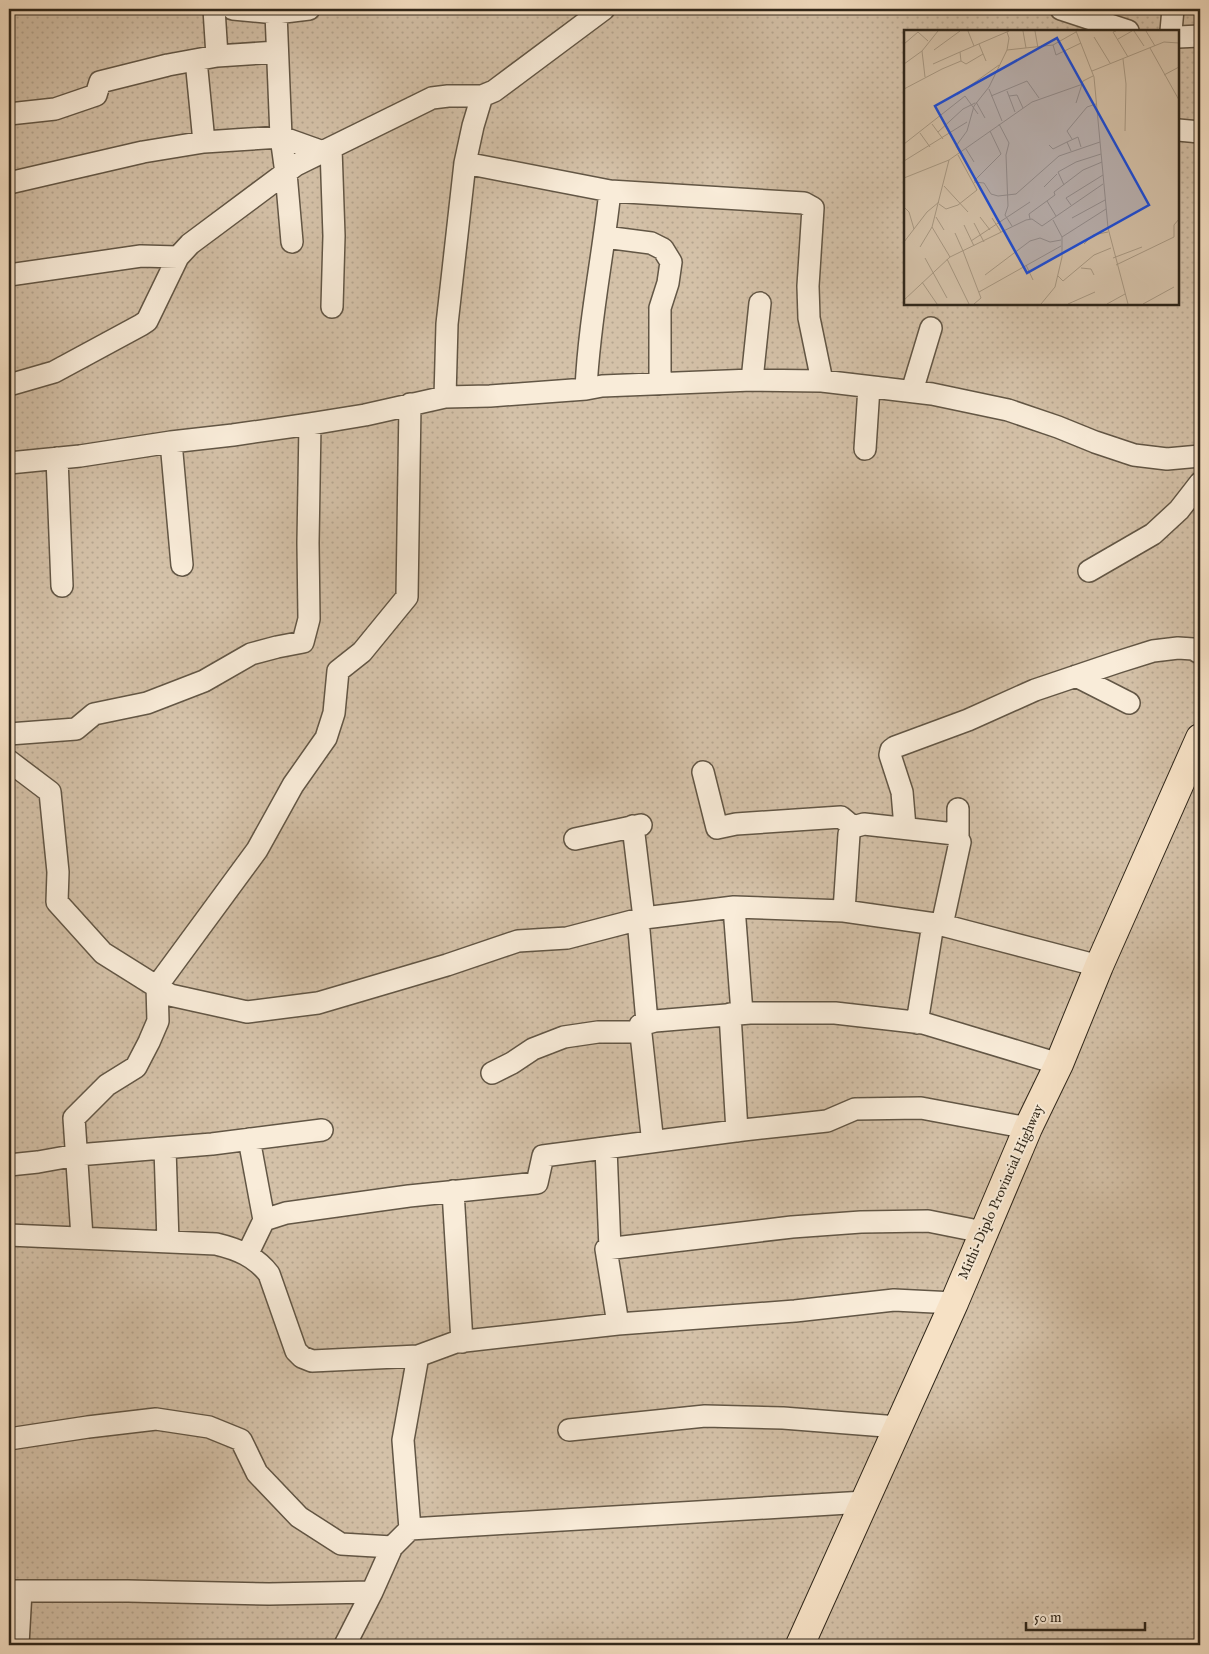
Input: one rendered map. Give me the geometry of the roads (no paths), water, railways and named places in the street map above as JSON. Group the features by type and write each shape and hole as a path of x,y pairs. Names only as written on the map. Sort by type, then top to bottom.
{"main road":[{"name":"Mithi-Diplo Provincial Highway","path":"800,1645 954,1303 1028,1128 1059,1064 1099,966 1200,738"}],"street":[{"path":"204,142 206,58 214,9"},
{"path":"233,9 276,13 309,9"},
{"path":"9,385 54,372 147,321 178,257 190,244 296,165 432,98 482,96 494,91 604,9"},
{"path":"1061,9 1125,30"},
{"path":"1171,30 1173,9"},
{"path":"276,13 281,137 292,242"},
{"path":"1179,37 1200,36"},
{"path":"9,114 55,109 96,95 100,82 168,65 206,58 277,52"},
{"path":"444,397 447,324 465,163 482,96"},
{"path":"1179,130 1200,132"},
{"path":"9,184 143,152 204,142 281,137 327,150"},
{"path":"327,150 334,236 332,307"},
{"path":"465,163 610,190 804,203 813,208 808,286 809,318 822,381"},
{"path":"586,388 588,349 595,291 605,237 610,190"},
{"path":"605,237 651,243 663,250 671,262 668,283 660,308 660,384"},
{"path":"9,276 141,256 178,257"},
{"path":"752,380 760,303"},
{"path":"912,391 931,328"},
{"path":"9,463 80,456 171,442 234,436 365,415 444,397 490,396 602,386 752,380 822,381 932,394 1008,410 1134,455 1167,459 1200,456"},
{"path":"865,449 869,387"},
{"path":"82,1237 74,1118 106,1085 136,1067 158,1021 157,986 257,850 294,785 326,738 334,713 338,671 362,652 407,597 410,404"},
{"path":"9,734 76,729 94,714 147,703 204,681 251,654 303,642 309,619 310,424"},
{"path":"171,442 182,565"},
{"path":"57,458 62,586"},
{"path":"1089,571 1153,534 1179,510 1200,483"},
{"path":"905,827 902,792 890,755 891,750 895,747 968,720 1035,690 1153,651 1178,648 1200,653"},
{"path":"1076,676 1129,704"},
{"path":"9,761 50,792 58,872 57,902 103,952 170,995 247,1012 318,1003 438,968 518,941 567,938 641,918 734,907 844,911 938,925 1099,966"},
{"path":"703,772 717,828 736,824 840,817 854,827"},
{"path":"917,1023 938,925 960,842 958,838 958,809"},
{"path":"844,911 848,834 854,827 864,824 905,827 954,834 958,838"},
{"path":"575,839 637,826 644,1027 652,1142"},
{"path":"734,907 736,1131"},
{"path":"492,1072 512,1063 533,1049 564,1037 736,1014 835,1013 917,1023 1059,1064"},
{"path":"264,1220 286,1214 408,1196 537,1184 543,1156 828,1121 855,1109 921,1108 1028,1128"},
{"path":"9,1165 77,1155 165,1148 322,1130"},
{"path":"247,1256 264,1220 249,1139"},
{"path":"165,1148 168,1242"},
{"path":"606,1148 610,1249"},
{"path":"453,1192 462,1342"},
{"path":"618,1324 606,1249 792,1226 861,1222 928,1221 983,1232"},
{"path":"9,1235 216,1244 238,1250 261,1264 269,1274 296,1351 302,1357 312,1361 418,1356 456,1342 618,1324 894,1300 954,1303"},
{"path":"410,1529 403,1440 418,1356"},
{"path":"569,1430 705,1416 784,1418 898,1426"},
{"path":"9,1439 88,1426 156,1419 209,1427 241,1440 257,1473 299,1517 340,1544 392,1547"},
{"path":"345,1645 392,1547 410,1529 865,1502"},
{"path":"18,1645 15,1591 269,1594 372,1592"}]}
